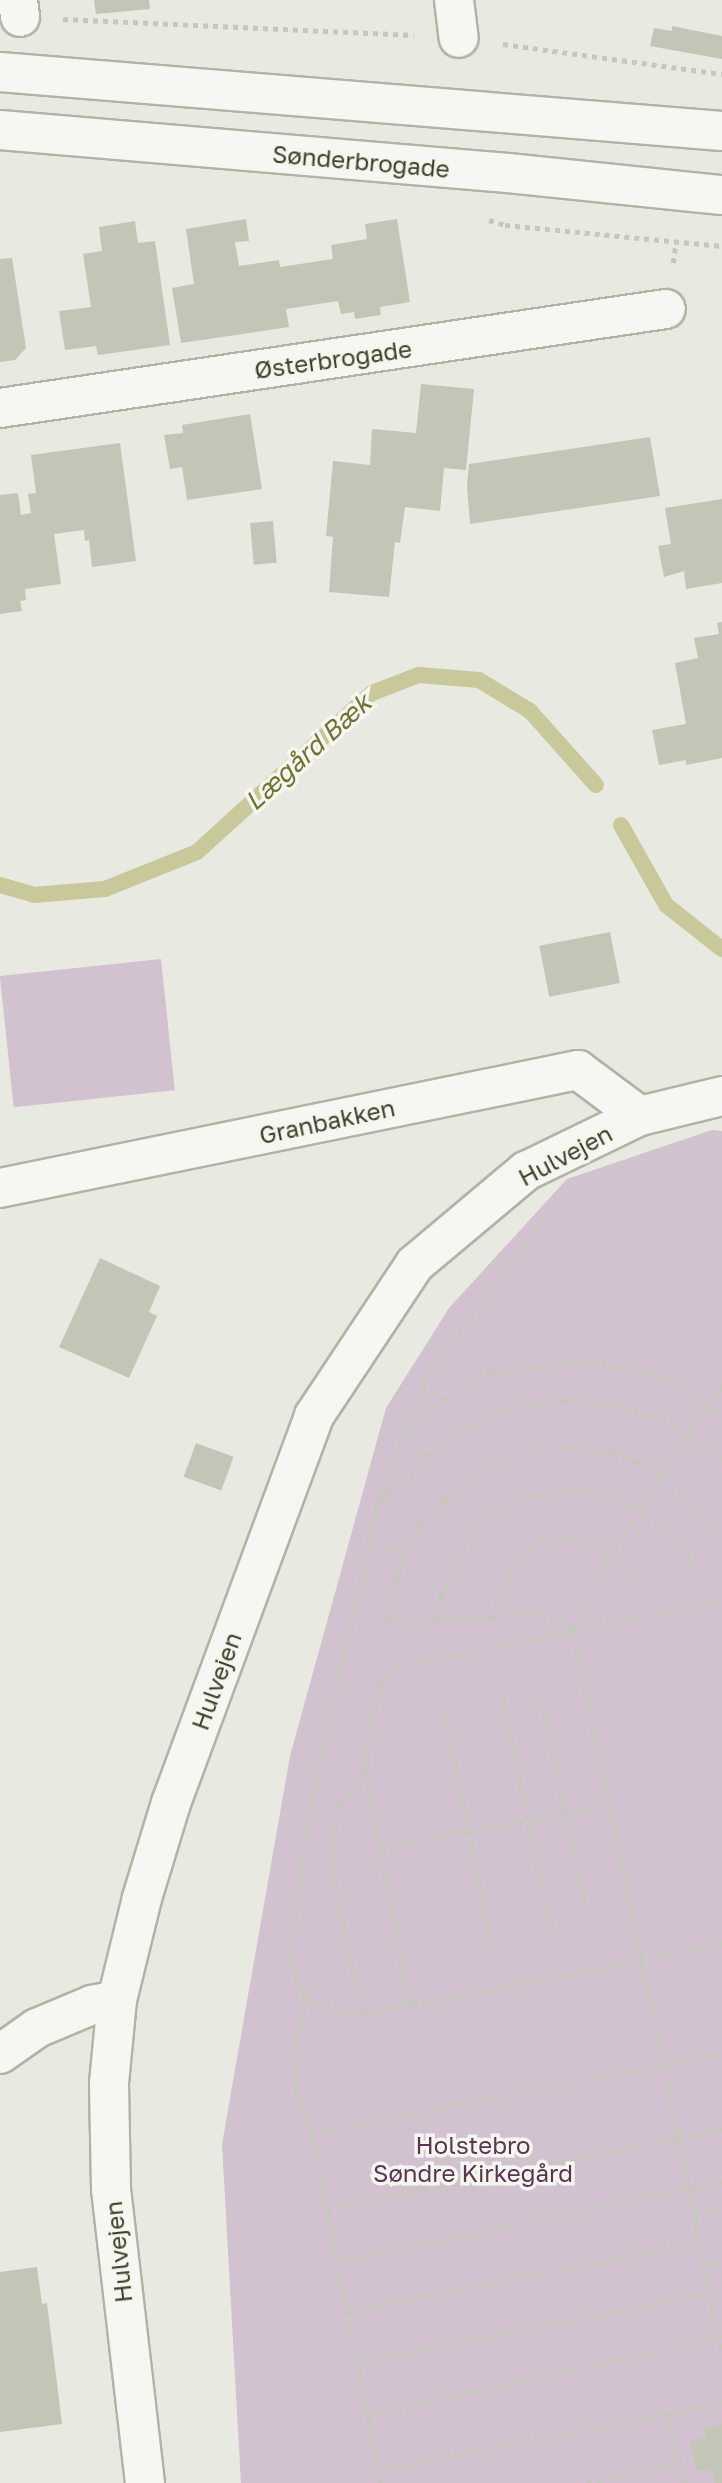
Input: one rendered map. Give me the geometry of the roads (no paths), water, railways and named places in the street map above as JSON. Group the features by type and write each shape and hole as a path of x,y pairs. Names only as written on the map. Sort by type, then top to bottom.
{"street":[{"path":"454,0 459,37"},
{"path":"0,72 722,131"},
{"name":"Sønderbrogade","path":"0,130 508,173 722,195"},
{"name":"Østerbrogade","path":"0,408 666,309"},
{"name":"Granbakken","path":"0,1188 578,1070 640,1116"},
{"name":"Hulvejen","path":"145,2483 111,2189 109,2082 117,2000 142,1898 171,1803 314,1416 415,1264 526,1171 640,1116 722,1096"},
{"path":"0,2054 37,2028 92,2005 117,2000"}],"waterway":[{"name":"Lægård Bæk","path":"0,885 34,895 105,889 197,852 372,693 419,675 479,680 530,711 596,785"},
{"name":"Lægård Bæk","path":"621,825 666,905 722,949"}],"park label":[{"name":"Holstebro Søndre Kirkegård","path":"473,2159"}]}
